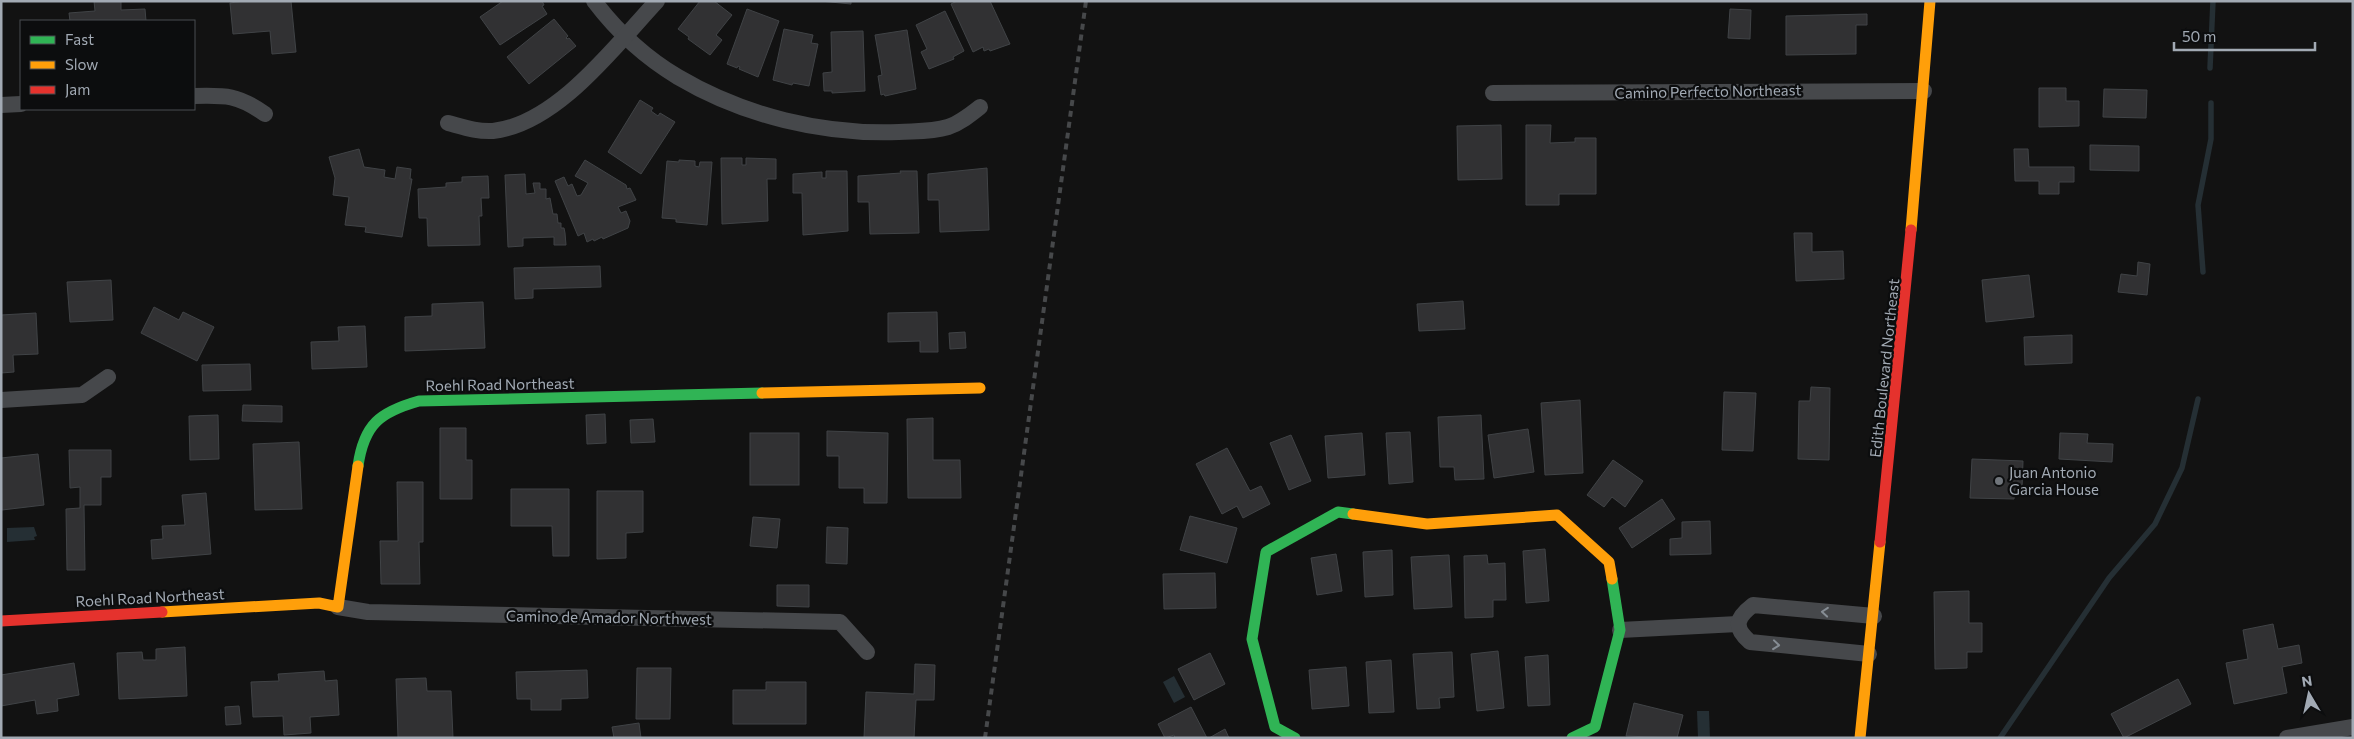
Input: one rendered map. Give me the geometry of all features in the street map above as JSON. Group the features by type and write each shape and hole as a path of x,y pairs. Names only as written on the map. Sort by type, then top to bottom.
{"street":[{"path":"594,1 625,36 652,59 677,77 737,106 803,124 871,133 934,130 950,126 966,118 980,107"},
{"path":"448,123 479,131 493,131 515,126 535,117 569,93 657,1"},
{"name":"Edith Boulevard Northeast","path":"1860,738 1899,371 1924,91 1930,1"},
{"name":"Camino Perfecto Northeast","path":"1493,93 1924,91"},
{"path":"195,96 225,95 239,98 265,114"},
{"path":"1,105 20,104"},
{"path":"1,400 82,394 108,377"},
{"name":"Roehl Road Northeast","path":"1,621 319,602 338,607 360,449 372,424 395,408 418,401 980,388"},
{"path":"1295,738 1276,727 1252,639 1266,552 1338,512 1426,524 1557,515 1609,562 1620,630 1595,727 1572,738"},
{"path":"1869,654 1750,642 1742,635 1738,624 1741,614 1753,605 1874,616"},
{"name":"Camino de Amador Northwest","path":"338,607 368,612 840,622 867,652"},
{"path":"1620,630 1738,624"},
{"path":"2287,738 2353,727"}],"shaded area":[{"path":"34,527 37,536 34,537 35,540 7,542 7,528"},
{"path":"1174,676 1185,697 1174,703 1163,682"},
{"path":"1697,711 1709,711 1710,738 1698,738"}],"building":[{"path":"94,1 121,1 121,10 145,9 146,20 70,20 69,13 95,11"},
{"path":"244,1 291,1 296,52 272,54 270,31 233,34 230,3"},
{"path":"503,1 542,1 544,5 542,6 547,14 500,45 480,17"},
{"path":"700,1 714,1 732,15 716,35 722,40 710,55 678,29"},
{"path":"820,1 851,1 851,4"},
{"path":"957,1 990,1 1010,44 990,51 989,49 984,51 983,47 973,52 951,4"},
{"path":"747,9 779,21 758,77 739,69 740,67 738,66 737,68 727,64"},
{"path":"1730,9 1751,10 1750,39 1728,38"},
{"path":"945,11 964,51 953,57 954,59 929,69 921,52 927,49 916,25"},
{"path":"1867,14 1867,25 1856,25 1856,54 1786,55 1786,16"},
{"path":"554,19 568,36 566,38 569,38 576,46 529,84 507,57"},
{"path":"784,29 813,35 811,43 818,44 809,86 793,83 792,85 773,80"},
{"path":"907,30 916,89 885,96 884,94 881,95 878,76 882,75 875,35"},
{"path":"863,31 865,91 832,93 832,91 824,91 823,73 832,72 831,32"},
{"path":"2039,88 2066,88 2066,101 2079,101 2079,126 2039,127"},
{"path":"2104,89 2147,90 2146,118 2103,117"},
{"path":"640,100 653,108 651,111 658,116 660,113 675,122 641,174 608,152"},
{"path":"1501,125 1502,179 1458,180 1457,126"},
{"path":"1526,125 1551,125 1550,143 1575,142 1575,138 1596,138 1596,194 1559,194 1559,205 1526,205"},
{"path":"2090,145 2139,146 2139,171 2090,170"},
{"path":"359,149 364,167 385,170 384,177 395,179 397,167 411,169 410,179 412,179 402,237 365,232 366,227 345,225 349,197 333,195 335,178 329,157"},
{"path":"2014,149 2028,149 2029,167 2074,167 2074,182 2059,182 2059,194 2039,194 2039,181 2015,181"},
{"path":"721,158 742,158 742,165 746,165 746,158 776,159 776,179 767,179 768,221 722,224"},
{"path":"585,160 626,185 627,189 630,188 636,200 618,207 621,213 626,211 630,221 628,228 603,239 602,237 587,242 584,233 578,236 555,181 564,177 568,186 572,184 577,196 581,195 588,183 575,176"},
{"path":"679,160 695,161 695,166 699,167 700,162 712,162 707,225 676,222 676,219 662,218 667,161 679,162"},
{"path":"987,168 989,230 940,232 939,200 928,200 928,174"},
{"path":"826,171 847,171 848,231 803,235 802,193 793,193 793,174 822,172 822,178 826,178"},
{"path":"900,171 917,171 919,233 870,234 869,202 858,202 858,176 901,173"},
{"path":"525,174 526,194 535,193 533,183 540,183 540,189 546,189 546,199 550,198 553,214 557,214 558,223 561,223 561,228 564,228 566,245 554,245 554,237 523,238 523,246 508,247 505,175"},
{"path":"488,176 489,198 481,198 482,216 479,216 480,245 428,246 427,218 419,218 418,189 446,187 446,183 462,182 462,177"},
{"path":"1794,233 1812,233 1812,252 1843,251 1844,279 1796,281"},
{"path":"2138,262 2150,264 2147,295 2118,292 2121,274 2137,276"},
{"path":"600,266 601,287 533,289 533,298 515,299 514,268"},
{"path":"2029,275 2034,317 1986,322 1982,280"},
{"path":"111,280 113,320 70,322 67,282"},
{"path":"1463,301 1465,329 1419,331 1417,304"},
{"path":"483,302 485,348 405,351 405,317 432,316 432,304"},
{"path":"154,307 179,320 183,312 214,327 197,361 141,333"},
{"path":"937,312 938,352 920,352 920,341 888,342 888,313"},
{"path":"36,313 38,354 13,355 14,372 1,373 1,315"},
{"path":"365,326 367,367 312,369 311,342 339,341 338,327"},
{"path":"965,332 966,348 950,349 949,333"},
{"path":"2072,335 2072,363 2025,365 2024,337"},
{"path":"250,364 251,390 203,391 202,365"},
{"path":"1811,387 1830,388 1829,460 1798,459 1799,401 1810,401"},
{"path":"1724,392 1756,393 1753,451 1722,450"},
{"path":"1580,400 1583,473 1545,475 1541,403"},
{"path":"243,405 282,406 282,422 242,421"},
{"path":"605,414 606,443 587,444 586,415"},
{"path":"218,415 219,459 190,460 189,416"},
{"path":"1481,415 1484,479 1455,480 1454,467 1440,467 1438,417"},
{"path":"933,418 933,460 960,460 961,498 908,498 907,419"},
{"path":"653,419 655,442 631,443 630,420"},
{"path":"440,428 466,428 466,460 472,460 472,499 440,499"},
{"path":"1528,429 1534,472 1494,478 1488,435"},
{"path":"827,431 888,433 887,503 864,503 864,488 839,488 839,456 827,456"},
{"path":"1410,432 1413,482 1389,484 1386,433"},
{"path":"750,433 799,433 799,485 750,485"},
{"path":"1362,433 1365,475 1328,478 1325,436"},
{"path":"2060,433 2088,434 2087,443 2113,444 2112,462 2059,459"},
{"path":"1291,435 1311,481 1289,490 1270,443"},
{"path":"299,442 302,509 255,510 253,444"},
{"path":"1227,448 1250,491 1261,486 1270,504 1243,518 1237,506 1222,514 1196,464"},
{"path":"69,450 111,450 111,477 101,477 101,505 84,505 85,570 67,570 66,509 80,508 80,487 70,488"},
{"path":"38,454 44,505 2,510 1,458"},
{"path":"1972,459 2023,461 2022,489 2015,489 2014,499 1970,498"},
{"path":"1613,460 1643,481 1625,507 1612,497 1604,507 1587,495"},
{"path":"397,482 423,482 423,542 419,542 420,584 381,584 380,541 398,541"},
{"path":"511,489 569,489 569,556 553,556 552,526 511,526"},
{"path":"597,491 643,491 643,532 626,533 626,558 597,559"},
{"path":"206,493 211,554 152,559 151,540 163,539 162,526 185,525 182,495"},
{"path":"1662,499 1675,519 1632,548 1619,528"},
{"path":"1190,516 1237,528 1227,563 1180,550"},
{"path":"753,517 780,519 777,548 750,546"},
{"path":"1710,521 1711,554 1670,555 1670,539 1682,538 1682,522"},
{"path":"827,527 848,528 847,564 826,563"},
{"path":"1545,549 1549,601 1526,603 1523,551"},
{"path":"1392,550 1393,595 1365,597 1363,552"},
{"path":"1336,554 1342,591 1317,595 1311,558"},
{"path":"1449,555 1452,607 1414,609 1411,557"},
{"path":"1487,555 1488,564 1505,563 1506,600 1493,600 1493,617 1465,618 1464,556"},
{"path":"1215,573 1216,608 1164,609 1163,574"},
{"path":"777,585 809,585 809,607 777,606"},
{"path":"1969,591 1969,623 1982,623 1982,652 1967,652 1967,668 1935,669 1934,592"},
{"path":"2273,624 2278,649 2299,645 2302,663 2282,667 2287,693 2234,704 2226,663 2248,659 2243,630"},
{"path":"185,647 187,696 119,699 117,653 142,652 143,660 156,660 156,649"},
{"path":"1498,651 1504,708 1477,711 1471,654"},
{"path":"1452,652 1454,697 1439,698 1440,708 1417,709 1413,654"},
{"path":"1210,653 1225,684 1194,700 1178,669"},
{"path":"1548,655 1550,705 1528,706 1525,657"},
{"path":"1391,660 1394,712 1369,713 1366,662"},
{"path":"74,663 79,695 57,699 58,711 37,714 35,700 1,706 1,675"},
{"path":"915,664 935,665 934,700 916,700 914,738 864,738 866,692 914,694"},
{"path":"1346,667 1349,706 1312,709 1309,670"},
{"path":"637,668 671,668 670,719 636,719"},
{"path":"587,670 588,698 561,699 561,710 531,710 531,699 517,699 516,672"},
{"path":"324,671 325,681 337,680 339,715 310,717 311,733 284,735 283,716 253,717 251,682 279,681 278,674"},
{"path":"426,678 427,691 451,691 453,738 398,738 396,679"},
{"path":"2178,679 2191,704 2124,738 2111,714"},
{"path":"766,682 806,682 806,724 733,724 733,690 766,690"},
{"path":"1634,703 1683,715 1677,738 1626,736"},
{"path":"239,706 241,724 226,725 225,707"},
{"path":"1191,707 1207,738 1175,738 1174,735 1165,738 1158,724"},
{"path":"639,723 641,738 614,738 612,727"},
{"path":"1225,729 1229,738 1209,738"}],"waterway":[{"path":"2210,68 2213,1"},
{"path":"2203,272 2198,205 2211,139 2211,103"},
{"path":"2000,738 2109,578 2155,524 2182,468 2198,399"}],"railway":[{"path":"985,738 1086,1"}],"traffic: fast":[{"path":"358,466 365,440 376,422 394,410 419,401 762,393"},
{"path":"1295,738 1275,727 1252,639 1266,552 1338,512 1353,514"},
{"path":"1572,738 1595,727 1620,630 1612,579"}],"traffic: slow":[{"path":"1911,230 1930,1"},
{"path":"762,393 980,388"},
{"path":"162,612 319,603 338,607 358,466"},
{"path":"1353,514 1427,524 1557,515 1609,562 1612,579"},
{"path":"1860,738 1880,542"}],"traffic: jam":[{"path":"1880,542 1911,230"},
{"path":"1,621 162,612"}],"place":[{"name":"Juan Antonio Garcia House","path":"1999,481"}]}
